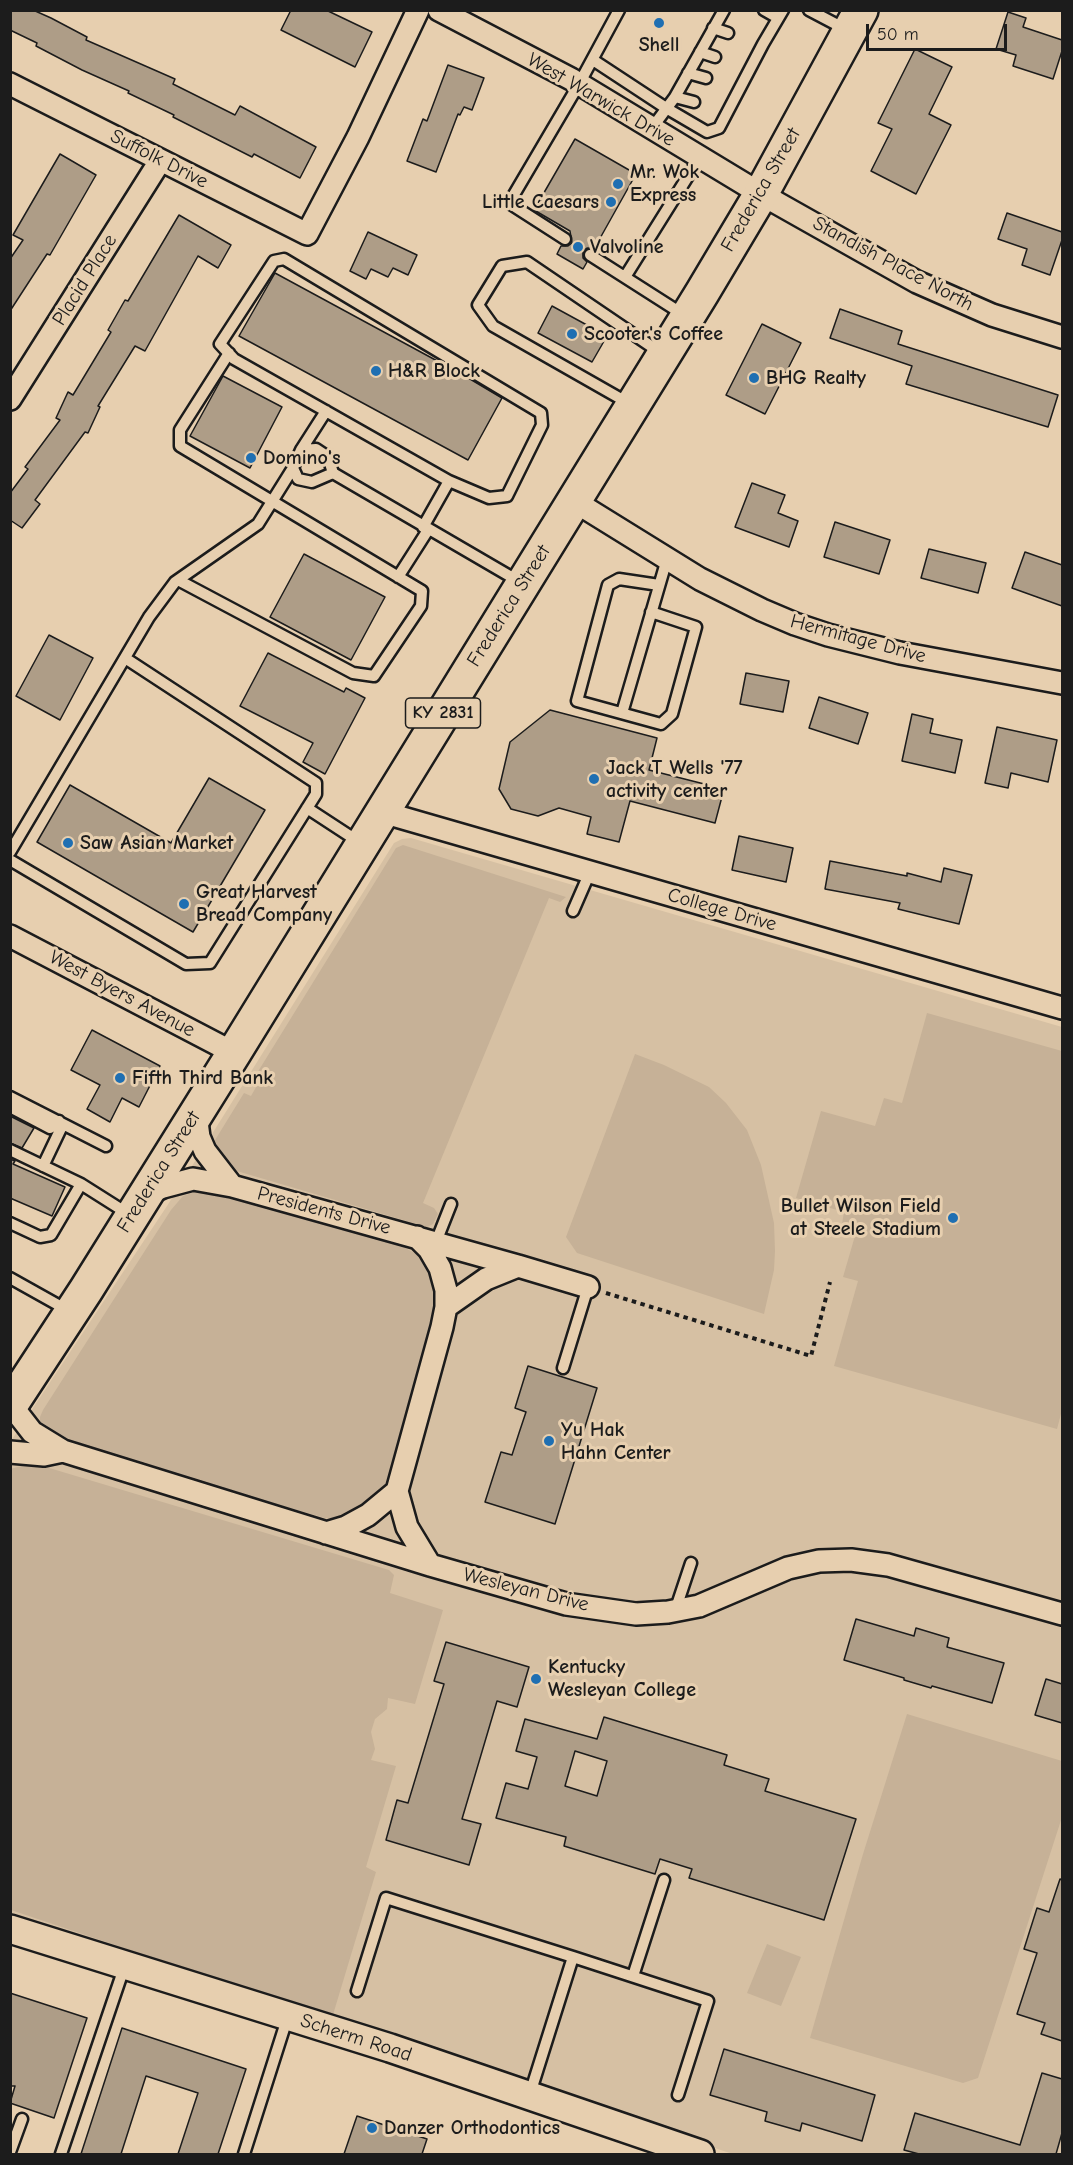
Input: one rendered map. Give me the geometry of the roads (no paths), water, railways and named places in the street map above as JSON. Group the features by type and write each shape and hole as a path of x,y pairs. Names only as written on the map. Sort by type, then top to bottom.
{"main road":[{"name":"Frederica Street","path":"11,1406 234,1053 633,406 761,194 855,21"}],"street":[{"name":"Suffolk Drive","path":"10,84 307,234 358,137 418,10"},
{"name":"West Warwick Drive","path":"439,10 579,84 761,194"},
{"name":"Placid Place","path":"10,399 160,160"},
{"name":"Standish Place North","path":"761,194 917,282 992,315 1062,337"},
{"name":"Hermitage Drive","path":"574,501 700,579 762,610 828,635 900,653 1062,683"},
{"name":"College Drive","path":"382,812 1062,1008"},
{"name":"West Byers Avenue","path":"10,936 234,1053"},
{"name":"Presidents Drive","path":"196,1114 205,1152 232,1186"},
{"name":"Presidents Drive","path":"139,1205 170,1185 193,1179 232,1186 588,1287"},
{"name":"Presidents Drive","path":"397,1491 446,1307 446,1290 440,1268 429,1249 427,1240"},
{"path":"446,1307 486,1279 518,1266"},
{"name":"Wesleyan Drive","path":"11,1406 32,1432 63,1450 430,1565 566,1604 636,1614 675,1611 699,1606 788,1568 819,1561 851,1560 883,1564 1062,1614"},
{"name":"Wesleyan Drive","path":"10,1452 45,1455 63,1450"},
{"path":"326,1533 346,1527 368,1515 397,1491 407,1527 430,1565"},
{"name":"Scherm Road","path":"10,1929 390,2048 700,2154"}],"lane":[{"path":"565,239 509,203 593,60 619,10"},
{"path":"652,128 675,98 724,10"},
{"path":"593,60 707,132 719,128 722,110 758,42 781,14 764,10"},
{"path":"809,10 855,21"},
{"path":"713,28 728,33"},
{"path":"700,52 715,57"},
{"path":"688,73 705,78"},
{"path":"675,98 694,102"},
{"path":"625,278 700,157"},
{"path":"590,255 687,317"},
{"path":"284,259 541,413 542,425 507,496 489,498 449,481 234,359 229,353 220,344 273,261 284,259"},
{"path":"633,406 493,326 478,306 502,266 527,262 664,354"},
{"path":"178,580 353,673 374,676 421,606 422,591 180,446 180,430 229,353"},
{"path":"10,852 149,617 178,580 258,524 326,411"},
{"path":"301,450 316,449 328,457 333,473 522,584"},
{"path":"293,468 298,479 312,482 333,473"},
{"path":"398,577 449,481"},
{"path":"622,713 666,559"},
{"path":"651,612 696,627 672,714 661,724 577,701 608,585 619,579 659,585"},
{"path":"10,860 186,964 210,963 316,794 316,783 125,658"},
{"path":"308,808 362,844"},
{"path":"573,911 590,872"},
{"path":"10,1097 106,1146"},
{"path":"10,1107 50,1128 61,1123"},
{"path":"43,1166 61,1123"},
{"path":"10,1150 81,1184 139,1205"},
{"path":"10,1223 40,1237 51,1235 81,1184"},
{"path":"427,1240 452,1204"},
{"path":"10,1278 71,1313"},
{"path":"563,1368 588,1287"},
{"path":"675,1611 691,1563"},
{"path":"633,1976 664,1880"},
{"path":"357,1991 386,1898 633,1976 708,2001 678,2095"},
{"path":"533,2084 573,1957"},
{"path":"61,2154 125,1965"},
{"path":"244,2154 288,2016"},
{"path":"10,2152 22,2119"}],"place":[{"name":"Shell","path":"659,23"},
{"name":"Mr. Wok Express","path":"618,184"},
{"name":"Little Caesars","path":"611,202"},
{"name":"Valvoline","path":"578,247"},
{"name":"Scooter's Coffee","path":"572,334"},
{"name":"H&R Block","path":"376,371"},
{"name":"BHG Realty","path":"754,378"},
{"name":"Domino's","path":"251,458"},
{"name":"Jack T Wells '77 activity center","path":"594,779"},
{"name":"Saw Asian Market","path":"68,843"},
{"name":"Great Harvest Bread Company","path":"184,904"},
{"name":"Fifth Third Bank","path":"120,1078"},
{"name":"Bullet Wilson Field at Steele Stadium","path":"953,1218"},
{"name":"Yu Hak Hahn Center","path":"549,1441"},
{"name":"Kentucky Wesleyan College","path":"536,1679"},
{"name":"Danzer Orthodontics","path":"372,2128"}]}
